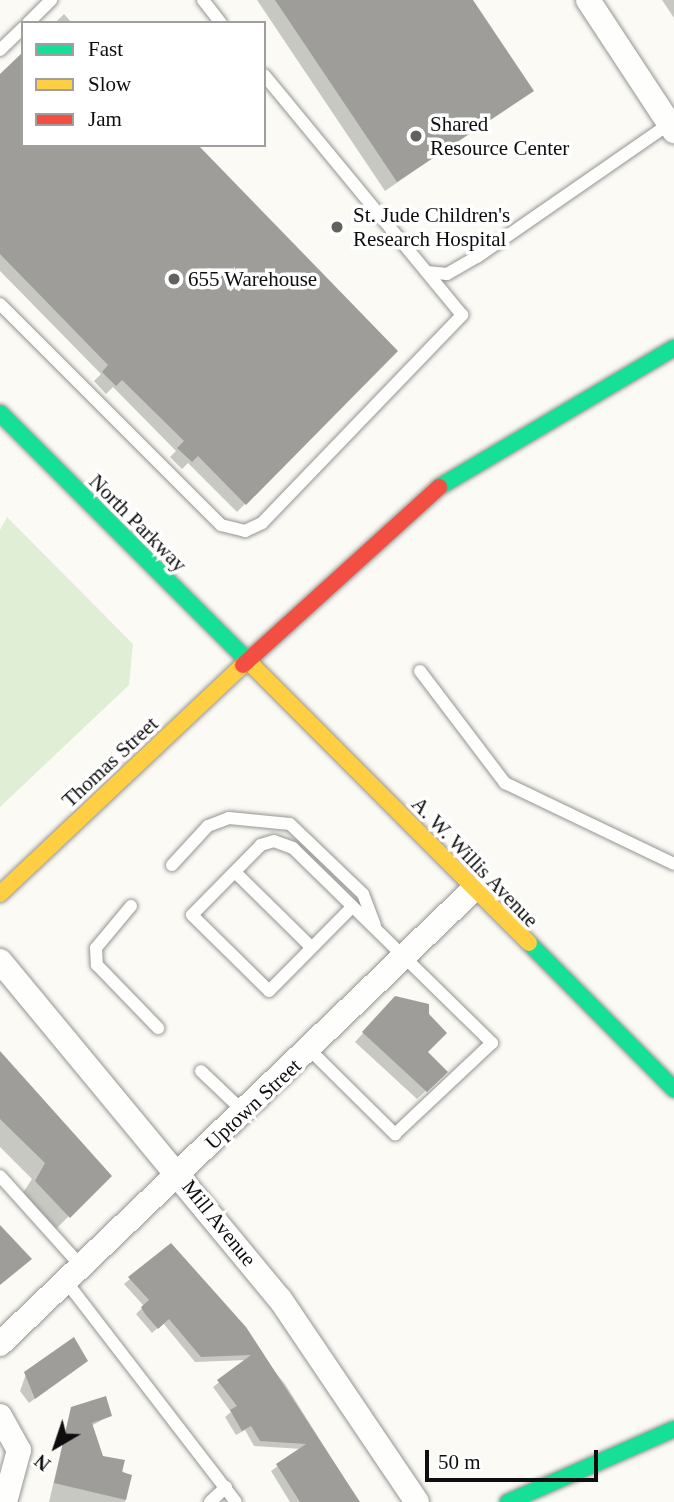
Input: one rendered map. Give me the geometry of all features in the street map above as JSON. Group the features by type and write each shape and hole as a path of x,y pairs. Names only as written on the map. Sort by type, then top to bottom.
{"main road":[{"name":"Thomas Street","path":"0,894 450,478 674,348"},
{"name":"North Parkway","path":"0,412 248,662"},
{"name":"A. W. Willis Avenue","path":"248,662 473,890 670,1078"},
{"path":"508,1502 674,1429"}],"street":[{"path":"588,0 672,127"},
{"name":"Uptown Street","path":"0,1344 310,1050 473,890"},
{"name":"Mill Avenue","path":"0,961 280,1298 417,1502"},
{"path":"0,1416 19,1450 5,1502"}],"lane":[{"path":"30,21 51,0"},
{"path":"203,0 219,21"},
{"path":"0,50 21,30"},
{"path":"0,304 221,525 245,531 262,523 462,315 266,77"},
{"path":"427,272 447,274 477,257 672,127"},
{"path":"420,671 505,783 674,864"},
{"path":"172,865 208,826 229,818 289,824 362,894 378,932"},
{"path":"310,1050 395,1134 492,1043 293,848 274,841 261,845 192,915 269,991 352,907"},
{"path":"235,872 312,947"},
{"path":"131,906 96,948 97,965 158,1028"},
{"path":"201,1071 244,1112"},
{"path":"0,1176 73,1273 236,1502"},
{"path":"210,1502 226,1487"}],"green space":[{"path":"7,517 133,644 129,685 0,807 0,530"}],"building":[{"name":"Shared Resource Center","path":"275,0 473,0 534,91 397,182"},
{"name":"655 Warehouse","path":"21,54 21,147 200,147 398,351 246,505 198,456 192,462 177,448 184,441 122,380 116,386 102,372 108,365 0,254 0,74"},
{"path":"395,996 429,1004 429,1014 447,1033 428,1052 448,1072 427,1092 362,1032"},
{"path":"0,1051 112,1176 70,1218 35,1181 45,1163 0,1119"},
{"path":"0,1225 32,1259 0,1285"},
{"path":"171,1243 246,1327 360,1502 300,1502 276,1464 306,1444 260,1441 251,1426 242,1431 230,1410 237,1406 217,1380 251,1355 201,1357 169,1319 158,1329 145,1314 141,1307 149,1300 128,1277"},
{"path":"74,1337 88,1361 35,1399 24,1372"},
{"path":"106,1396 112,1416 92,1423 103,1456 125,1460 122,1472 132,1475 126,1500 54,1483 71,1407"}],"traffic: fast":[{"path":"439,487 674,348"},
{"path":"0,413 248,661"},
{"path":"529,943 674,1089"},
{"path":"508,1502 674,1429"}],"traffic: slow":[{"path":"248,661 529,943"},
{"path":"0,894 243,665"}],"traffic: jam":[{"path":"243,665 439,487"}],"place":[{"name":"Shared Resource Center","path":"416,136"},
{"name":"St. Jude Children's Research Hospital","path":"337,227"},
{"name":"655 Warehouse","path":"174,279"}]}
